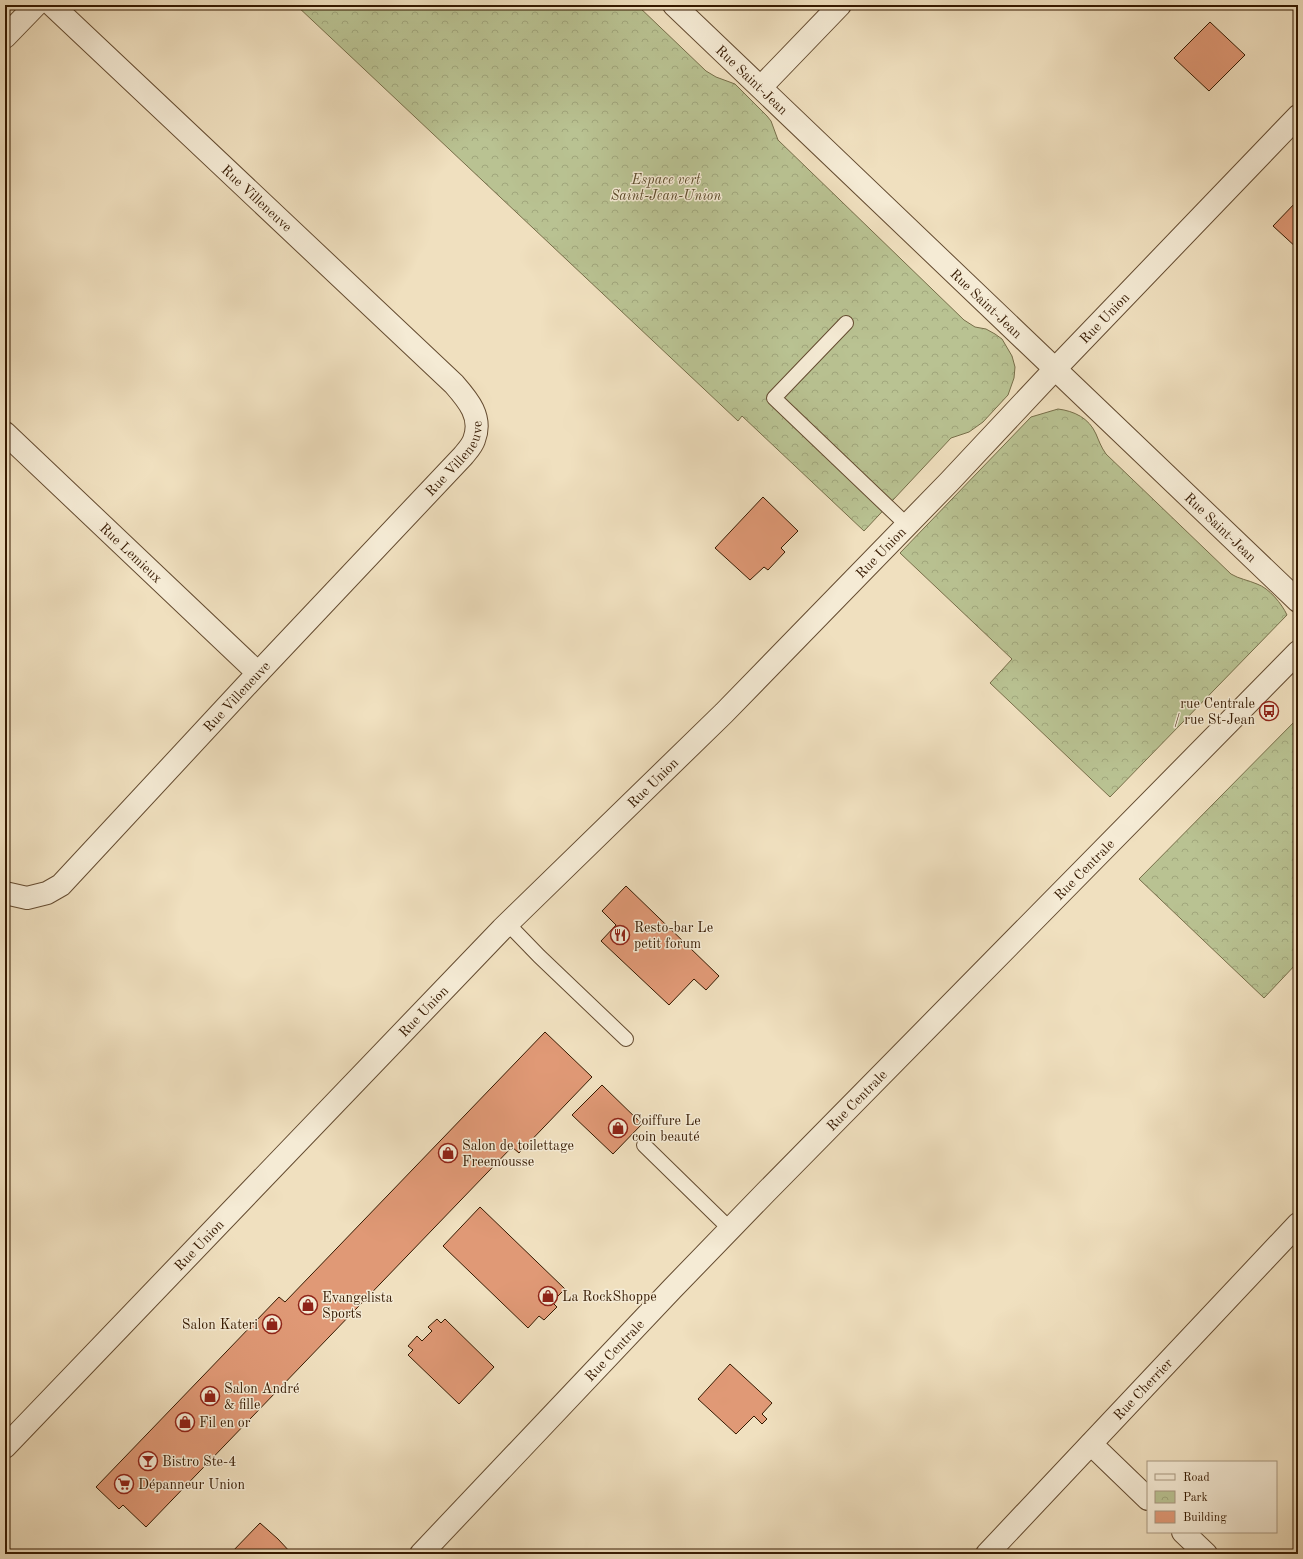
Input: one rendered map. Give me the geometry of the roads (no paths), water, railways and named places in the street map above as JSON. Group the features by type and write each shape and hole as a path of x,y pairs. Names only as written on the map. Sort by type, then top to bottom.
{"street":[{"path":"5,37 36,5"},
{"name":"Rue Villeneuve","path":"5,893 27,898 47,893 61,885 258,672 463,456 474,442 477,428 476,416 468,400 454,384 52,5"},
{"name":"Rue Saint-Jean","path":"674,5 1298,601"},
{"path":"761,87 840,5"},
{"name":"Rue Union","path":"5,1447 508,924 724,713 907,525 1298,116"},
{"name":"Rue Lemieux","path":"5,433 258,672"},
{"name":"Rue Centrale","path":"421,1554 730,1229 1298,652"},
{"name":"Rue Cherrier","path":"987,1554 1298,1224"},
{"path":"1091,1444 1147,1498"},
{"path":"1184,1533 1206,1554"}],"lane":[{"path":"846,323 774,398 907,525"},
{"path":"508,924 539,956 626,1039"},
{"path":"644,1145 730,1229"}],"place":[{"name":"rue Centrale / rue St-Jean","path":"1269,711"},
{"name":"Resto-bar Le petit forum","path":"620,935"},
{"name":"Coiffure Le coin beauté","path":"618,1128"},
{"name":"Salon de toilettage Freemousse","path":"448,1153"},
{"name":"La RockShoppe","path":"548,1296"},
{"name":"Evangelista Sports","path":"308,1305"},
{"name":"Salon Kateri","path":"272,1324"},
{"name":"Salon André & fille","path":"210,1396"},
{"name":"Fil en or","path":"185,1422"},
{"name":"Bistro Ste-4","path":"148,1461"},
{"name":"Dépanneur Union","path":"124,1484"}],"park label":[{"name":"Espace vert Saint-Jean-Union","path":"666,188"}]}
